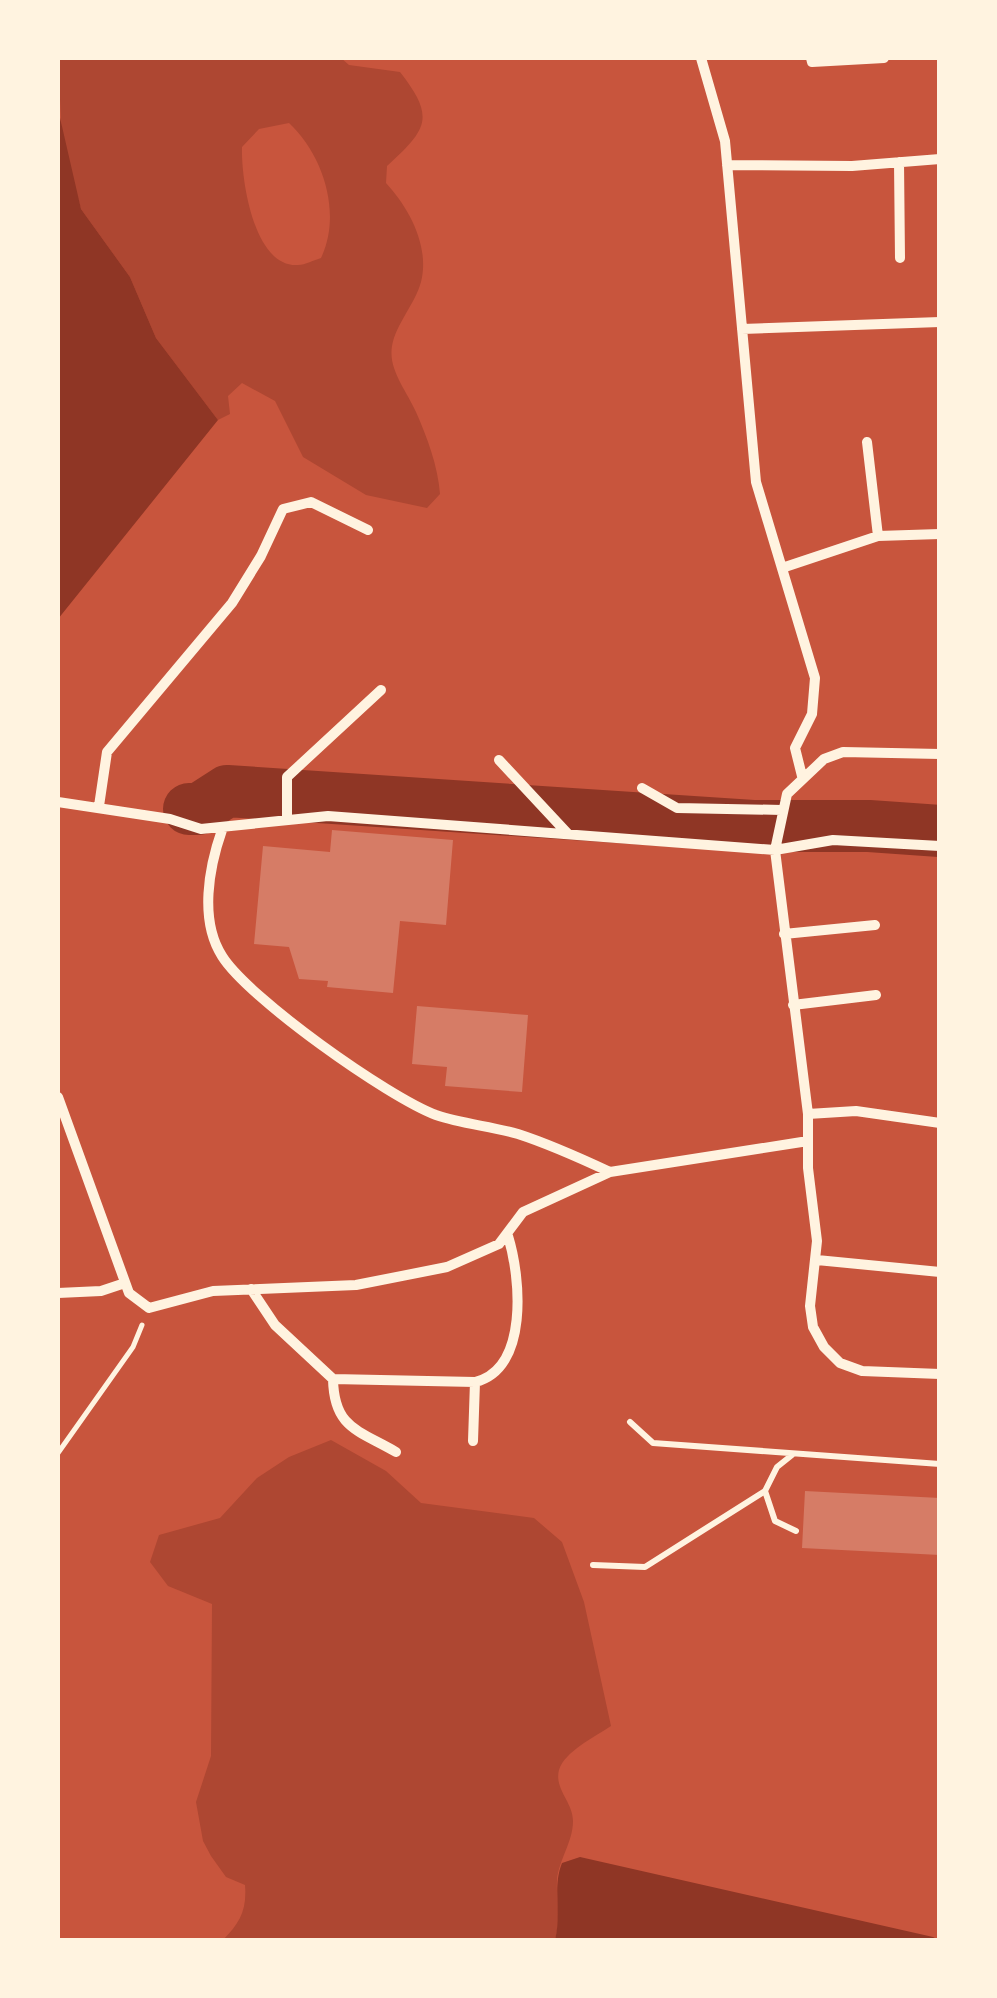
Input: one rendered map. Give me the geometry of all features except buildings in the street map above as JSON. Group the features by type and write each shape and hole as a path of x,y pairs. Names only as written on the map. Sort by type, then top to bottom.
{"street":[{"path":"701,58 727,165 756,482 815,678 812,714 795,748 802,776"},
{"path":"811,58 812,62 884,58"},
{"path":"727,165 940,158"},
{"path":"898,162 900,258"},
{"path":"742,329 940,322"},
{"path":"867,442 878,536"},
{"path":"99,806 107,752 232,603 261,556 283,509 311,502 368,530"},
{"path":"782,568 878,536 940,534"},
{"path":"287,818 287,777 381,690"},
{"path":"940,754 843,752 824,759 787,794 776,845 792,1005 808,1114 816,1260 810,1306 814,1327 824,1347 840,1362 862,1371 940,1374"},
{"path":"499,760 568,834"},
{"path":"642,788 678,808 781,813"},
{"path":"58,802 222,830 287,818 328,816 776,845 833,840 940,846"},
{"path":"222,830 212,858 210,926 222,956 282,1016 384,1087 435,1114 516,1134 610,1172"},
{"path":"784,934 875,925"},
{"path":"792,1005 876,995"},
{"path":"58,1097 126,1284 136,1303 148,1308 214,1292 356,1285 447,1267 482,1253 508,1236 523,1212 610,1172 808,1141"},
{"path":"808,1114 856,1111 940,1124"},
{"path":"333,1380 474,1382 490,1378 510,1354 516,1304 508,1236"},
{"path":"816,1260 940,1272"},
{"path":"58,1293 101,1291 126,1284"},
{"path":"251,1289 275,1325 333,1380 336,1410 344,1422 396,1452"},
{"path":"473,1441 474,1382"}],"lane":[{"path":"630,1422 653,1444 940,1464"},
{"path":"592,1565 645,1568 765,1490 776,1466 794,1454"},
{"path":"765,1490 774,1521 796,1530"}],"path":[{"path":"58,1453 133,1347 148,1308"}],"shaded area":[{"path":"58,58 341,58 349,65 400,72 419,101 422,122 411,142 387,166 386,183 416,228 423,268 418,290 394,338 392,355 395,372 424,431 437,473 440,494 427,508 366,495 303,457 275,401 242,383 228,396 230,414 218,420 156,338 130,277 81,209 62,140","holes":["289,123 301,136 326,186 330,223 321,258 298,265 283,262 260,237 247,198 242,147 259,129"]},
{"path":"58,109 81,209 130,277 156,338 218,420 58,619"},
{"path":"331,1440 386,1471 421,1503 534,1518 562,1542 584,1602 611,1726 574,1751 559,1770 559,1783 573,1821 557,1880 555,1940 223,1940 241,1916 245,1885 226,1877 211,1856 203,1841 196,1802 211,1756 212,1604 168,1586 150,1562 159,1535 220,1518 257,1478 289,1457"},
{"path":"580,1857 939,1940 555,1940 559,1872 562,1863"}],"waterway":[{"path":"189,809 199,809 227,791 753,826 869,826 940,831"}]}
